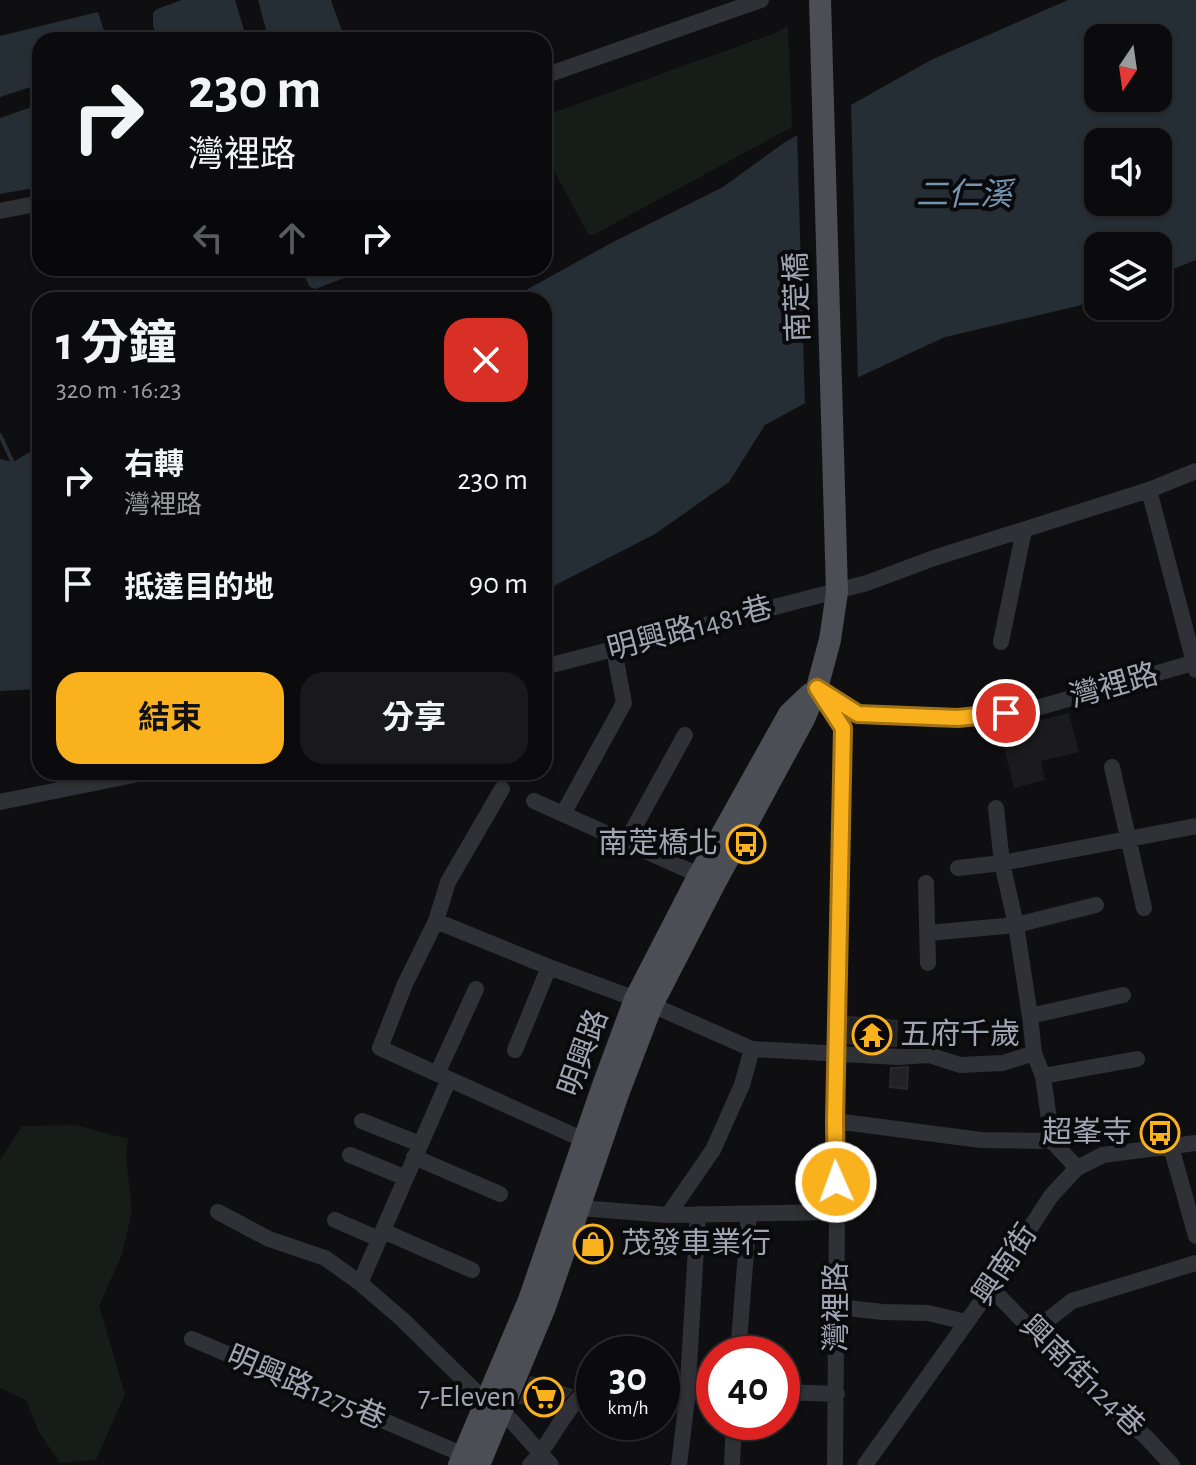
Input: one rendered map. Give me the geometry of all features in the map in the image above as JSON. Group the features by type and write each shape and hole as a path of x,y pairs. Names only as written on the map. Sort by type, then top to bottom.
{"main road":[{"name":"南萣橋","path":"820,0 837,592"},
{"name":"明興路","path":"467,1462 545,1307 618,1094 644,1002 715,883 804,719 817,688 830,640 837,592"},
{"name":"明興路","path":"494,1407 584,1140 699,875 789,714 817,688"}],"street":[{"path":"552,73 761,0"},
{"path":"0,211 32,205"},
{"path":"837,592 1149,490 1196,471"},
{"path":"1149,490 1195,665"},
{"path":"1001,642 1024,530"},
{"name":"明興路1481巷","path":"552,665 837,592"},
{"path":"563,814 624,703 614,650"},
{"name":"灣裡路","path":"817,688 858,714 958,718 1030,710 1195,665"},
{"name":"灣裡路","path":"817,688 843,728 835,1121 835,1465"},
{"path":"625,844 685,735"},
{"path":"1112,767 1144,908"},
{"path":"0,802 109,780"},
{"path":"502,789 448,882 436,921 405,984 380,1048 584,1140"},
{"path":"534,801 699,875"},
{"path":"996,808 1002,863 1016,925 1034,1053 1043,1076 1052,1141 1077,1168"},
{"path":"958,868 1002,863 1196,826"},
{"path":"926,883 928,963"},
{"path":"928,933 1016,925 1096,905"},
{"path":"436,921 644,1002 752,1049 898,1057 929,1055 960,1065 1003,1063 1034,1053"},
{"path":"515,1050 549,967"},
{"path":"360,1283 417,1151 476,989"},
{"path":"1030,1016 1123,995"},
{"path":"668,1215 713,1150 742,1085 752,1049"},
{"path":"1043,1076 1137,1059"},
{"path":"362,1121 500,1194"},
{"path":"835,1121 981,1140 1052,1141"},
{"name":"興南街","path":"865,1465 991,1288 1051,1196 1077,1168 1103,1155 1196,1143"},
{"path":"1171,1147 1196,1236"},
{"path":"350,1155 406,1178"},
{"path":"580,1208 668,1215 837,1212"},
{"path":"218,1212 269,1239 325,1258 360,1283 494,1407 541,1461 576,1401"},
{"path":"679,1465 687,1399 698,1214"},
{"path":"739,1336 749,1214"},
{"path":"335,1220 472,1270"},
{"path":"1035,1330 1072,1301 1196,1263"},
{"name":"興南街124巷","path":"991,1288 1035,1330 1069,1369 1146,1437 1172,1465"},
{"path":"837,1307 928,1313 966,1322"},
{"name":"明興路1275巷","path":"192,1339 467,1462"},
{"path":"800,1393 837,1394"},
{"path":"680,1399 687,1399"},
{"path":"732,1465 733,1440"}],"shaded area":[{"path":"788,26 792,127 593,235 588,234 552,167 552,113"},
{"path":"1069,713 1079,752 1041,761 1045,780 1014,788 1000,730"},
{"path":"75,1125 128,1139 126,1157 132,1211 122,1254 99,1306 125,1394 96,1460 60,1463 39,1432 26,1400 0,1388 0,1160 22,1126"}],"water":[{"path":"182,0 235,0 245,32 156,32 153,13"},
{"path":"258,0 331,0 342,32 267,32"},
{"name":"二仁溪","path":"1068,0 1196,0 1196,260 1172,269 1172,232 1084,232 1084,304 945,337 820,395 765,425 729,482 655,534 552,587 552,292 522,292 723,187 785,142 931,60"},
{"path":"98,12 104,32 32,32 32,87 0,97 0,36"},
{"path":"32,107 32,188 0,194 0,118"},
{"path":"304,276 350,276 315,289 310,287"},
{"path":"32,451 32,689 0,691 0,459 13,462"}],"pier":[{"path":"851,100 858,382 805,407 797,131"}],"building":[{"name":"五府千歲","path":"848,1017 897,1021 896,1046 848,1043"},
{"path":"908,1067 907,1089 890,1087 891,1068"},
{"name":"7-Eleven","path":"531,1377 572,1390 559,1405 520,1403"}],"waterway":[{"path":"0,435 14,465"}],"place":[{"name":"南萣橋北","path":"746,844"},
{"name":"五府千歲","path":"872,1035"},
{"name":"超峯寺","path":"1160,1133"},
{"name":"茂發車業行","path":"593,1244"},
{"name":"7-Eleven","path":"544,1397"}],"route":[{"path":"836,1182 843,728 817,688 858,714 958,718 1006,713"}]}
